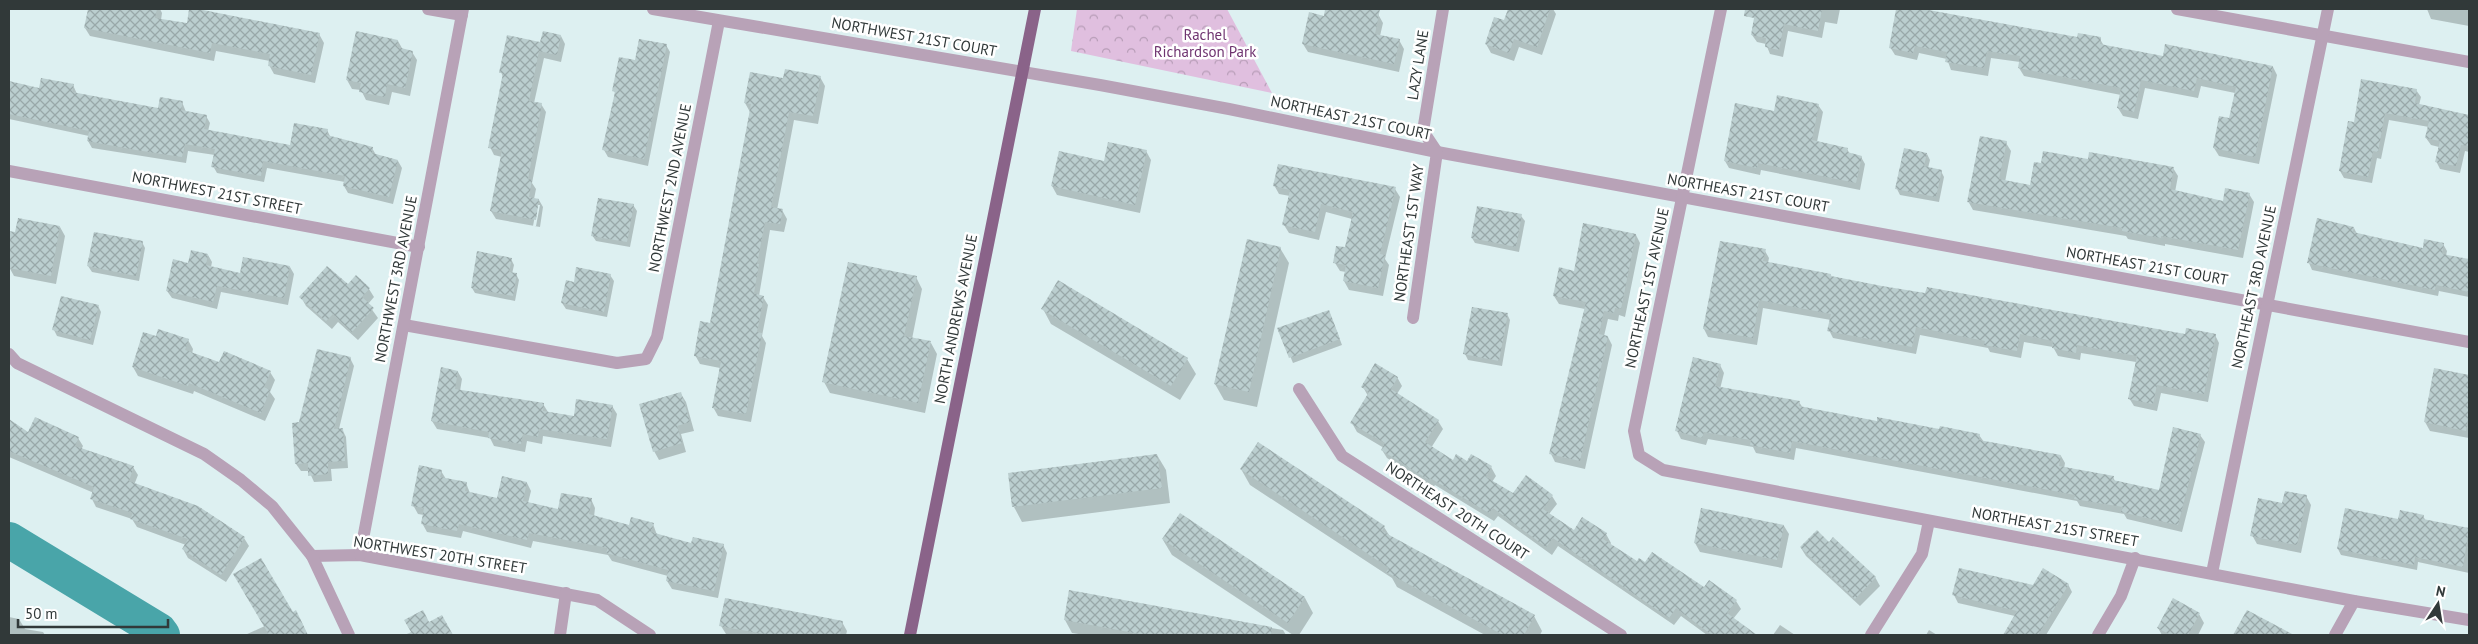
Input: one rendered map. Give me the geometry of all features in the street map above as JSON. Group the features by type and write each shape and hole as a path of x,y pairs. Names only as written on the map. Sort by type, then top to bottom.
{"main road":[{"name":"NORTH ANDREWS AVENUE","path":"911,635 1035,9"}],"street":[{"path":"428,9 462,12"},
{"name":"NORTHWEST 21ST COURT","path":"653,9 1022,72"},
{"name":"LAZY LANE","path":"1437,152 1423,131 1443,9"},
{"name":"NORTHEAST 1ST AVENUE","path":"1640,455 1634,431 1721,9"},
{"path":"2177,9 2469,62"},
{"name":"NORTHEAST 3RD AVENUE","path":"2212,572 2328,9"},
{"name":"NORTHWEST 3RD AVENUE","path":"360,555 462,12"},
{"name":"NORTHWEST 2ND AVENUE","path":"404,325 618,363 646,359 657,336 719,21"},
{"name":"NORTHEAST 21ST COURT","path":"1022,72 1230,109 1437,152 2469,342"},
{"name":"NORTHEAST 1ST WAY","path":"1413,318 1437,152"},
{"name":"NORTHWEST 21ST STREET","path":"9,171 419,247"},
{"path":"9,354 17,363 204,454 241,480 272,506 312,556 349,635"},
{"name":"NORTHEAST 20TH COURT","path":"1298,390 1342,456 1621,635"},
{"name":"NORTHEAST 21ST STREET","path":"1640,455 1663,470 1929,521 2212,572 2354,601 2469,620"},
{"path":"1871,635 1922,554 1929,521"},
{"name":"NORTHWEST 20TH STREET","path":"312,556 360,555 597,600 650,635"},
{"path":"2098,635 2121,596 2135,558"},
{"path":"560,635 566,593"},
{"path":"2335,635 2354,601"}],"green space":[{"name":"Rachel Richardson Park","path":"1077,9 1227,9 1272,93 1071,51"}],"building":[{"path":"88,9 157,9 155,18 187,23 189,9 198,9 320,33 311,75 268,66 270,54 212,43 210,53 84,28"},
{"path":"1325,9 1380,9 1375,34 1400,39 1394,64 1302,44 1309,12 1324,16"},
{"path":"1508,9 1550,9 1537,47 1514,39 1509,53 1485,44 1494,17 1504,20"},
{"path":"1745,9 1822,9 1818,31 1784,24 1779,50 1765,47 1766,38 1751,35 1754,18 1744,16"},
{"path":"1896,9 1923,9 2077,37 2078,33 2101,37 2100,44 2163,56 2165,44 2273,66 2255,157 2213,148 2219,116 2229,118 2236,87 2197,78 2194,91 2141,80 2134,112 2117,108 2121,88 2018,68 2020,56 1987,51 1984,68 1945,62 1947,52 1915,46 1913,53 1889,48"},
{"path":"356,31 398,40 397,47 413,51 405,88 387,84 385,97 359,92 361,83 346,80"},
{"path":"543,31 561,35 557,55 539,51 529,101 542,103 528,179 532,180 529,197 539,199 536,220 490,211 502,150 488,148 503,73 499,73 507,35 540,42"},
{"path":"639,39 667,44 644,159 602,150 615,92 612,91 619,57 635,60"},
{"path":"785,69 821,76 813,116 789,112 771,207 783,209 780,224 765,222 757,264 759,264 754,293 764,296 757,332 762,333 746,414 712,408 721,361 694,356 700,321 710,323 751,104 744,103 750,72 783,78"},
{"path":"41,78 74,84 72,92 158,108 160,97 183,101 181,110 207,115 204,129 290,145 294,123 328,129 327,135 373,147 372,153 398,160 389,197 343,186 345,176 263,161 261,176 211,167 215,149 185,144 182,157 136,150 87,141 89,131 9,114 9,81 39,88"},
{"path":"2361,79 2417,89 2415,103 2469,115 2469,146 2461,145 2456,166 2435,162 2440,141 2425,138 2429,121 2385,113 2378,152 2373,151 2368,177 2339,171 2348,121 2354,122"},
{"path":"1777,95 1819,104 1812,140 1848,148 1847,152 1862,156 1856,183 1758,163 1757,168 1724,161 1735,103 1774,111"},
{"path":"1980,136 2007,141 1999,179 2030,185 2034,162 2041,163 2043,151 2088,159 2089,152 2174,167 2170,189 2223,201 2225,188 2250,193 2238,250 2161,236 2161,238 2122,231 2122,228 1967,202"},
{"path":"1108,142 1147,150 1135,205 1051,186 1059,151 1104,161"},
{"path":"1904,148 1927,153 1924,166 1942,170 1936,197 1895,189"},
{"path":"1278,164 1396,187 1380,254 1385,255 1378,288 1343,281 1346,265 1333,263 1336,246 1345,247 1353,212 1321,204 1315,232 1282,225 1290,190 1273,186"},
{"path":"598,198 634,204 627,242 591,236"},
{"path":"1477,206 1522,214 1516,247 1471,238"},
{"path":"18,218 60,226 51,276 9,268 9,231 15,232"},
{"path":"2317,218 2354,227 2353,232 2423,248 2424,239 2444,243 2442,254 2469,259 2469,292 2436,285 2435,290 2307,263"},
{"path":"1583,223 1636,234 1621,309 1615,308 1614,313 1604,311 1599,334 1608,336 1580,461 1549,454 1586,302 1553,296 1559,267 1574,271"},
{"path":"94,232 143,241 136,276 87,266"},
{"path":"1247,239 1281,247 1249,392 1214,384"},
{"path":"1720,241 1766,249 1763,261 1882,286 1925,293 1927,287 2185,334 2186,328 2216,334 2204,394 2157,385 2153,404 2128,399 2137,356 2077,345 2076,353 2052,348 2053,341 2020,334 2017,351 1984,345 1985,341 1916,327 1912,347 1827,331 1831,314 1759,300 1753,338 1703,329"},
{"path":"191,250 208,254 206,265 240,273 243,257 290,266 284,298 217,286 213,302 166,291 173,259 188,263"},
{"path":"477,251 512,258 509,272 517,273 513,296 471,288"},
{"path":"848,262 917,276 904,336 931,341 918,403 822,382"},
{"path":"327,266 348,284 356,275 370,288 362,297 374,308 352,332 333,314 326,321 299,297"},
{"path":"576,267 611,274 604,312 561,303 566,280 574,282"},
{"path":"1058,280 1188,358 1171,386 1041,309"},
{"path":"61,296 99,305 90,340 52,330"},
{"path":"1472,307 1508,313 1499,361 1463,354"},
{"path":"1329,310 1340,339 1289,358 1277,328"},
{"path":"158,329 189,339 185,350 219,362 224,351 271,371 264,387 270,390 261,413 189,383 188,386 132,367 143,332 156,336"},
{"path":"317,349 351,357 334,429 343,428 345,461 328,462 328,474 308,476 308,463 295,464 292,423 299,422"},
{"path":"1693,357 1721,364 1715,386 1800,401 1799,406 1877,421 1877,417 1939,429 1940,426 1980,434 1979,440 2061,455 2059,466 2114,476 2113,480 2159,490 2173,427 2201,434 2178,525 2121,512 2123,507 2074,499 2075,495 1792,441 1790,453 1750,445 1751,440 1704,432 1702,438 1675,431"},
{"path":"1375,363 1398,377 1391,389 1439,420 1425,442 1453,460 1456,454 1467,461 1471,454 1492,466 1486,477 1513,493 1526,475 1553,495 1543,509 1574,530 1582,517 1607,533 1603,539 1637,561 1639,558 1645,562 1652,552 1704,587 1709,580 1737,600 1727,613 1757,635 1712,635 1676,608 1669,618 1553,538 1546,547 1493,508 1489,513 1430,478 1429,480 1381,450 1385,443 1350,423 1369,392 1361,387"},
{"path":"441,367 458,371 455,389 544,403 543,411 574,416 576,399 613,405 607,439 539,429 538,437 523,434 521,444 488,438 489,432 431,421"},
{"path":"2434,368 2469,375 2469,412 2466,431 2424,422"},
{"path":"681,392 690,422 677,426 682,443 653,452 639,404"},
{"path":"35,417 79,437 75,446 134,466 129,481 198,506 245,537 221,575 182,549 188,539 130,519 133,513 90,499 94,487 9,451 9,419 28,432"},
{"path":"1258,442 1385,526 1382,531 1535,615 1524,635 1503,635 1386,572 1389,568 1240,469"},
{"path":"1157,454 1162,488 1012,507 1008,473"},
{"path":"419,465 442,470 440,477 467,482 465,491 497,498 502,476 527,482 523,501 558,509 561,493 592,498 589,514 629,525 631,517 654,523 651,532 691,543 693,537 724,544 714,591 666,581 668,570 606,553 608,548 529,533 527,540 459,524 457,531 421,524 424,508 411,506"},
{"path":"2285,491 2307,495 2297,545 2250,536 2258,498 2282,503"},
{"path":"1701,508 1784,525 1777,560 1694,543"},
{"path":"2345,508 2398,519 2400,510 2424,515 2423,519 2469,528 2463,567 2415,557 2414,565 2337,549"},
{"path":"1180,513 1305,597 1288,623 1162,539"},
{"path":"1817,530 1829,542 1833,537 1876,577 1855,599 1800,547"},
{"path":"261,558 293,612 296,610 308,635 269,635 233,574"},
{"path":"1959,568 2033,585 2043,568 2069,584 2038,635 2003,635 2017,611 1952,595"},
{"path":"1069,590 1272,627 1271,635 1145,635 1064,620"},
{"path":"725,598 843,621 840,635 770,635 719,626"},
{"path":"2173,598 2200,613 2188,635 2171,635 2157,628"},
{"path":"423,610 429,622 442,615 453,635 405,635 411,632 404,620"},
{"path":"2247,610 2294,635 2233,635"}],"waterway":[{"path":"9,540 159,631 162,635"}]}
